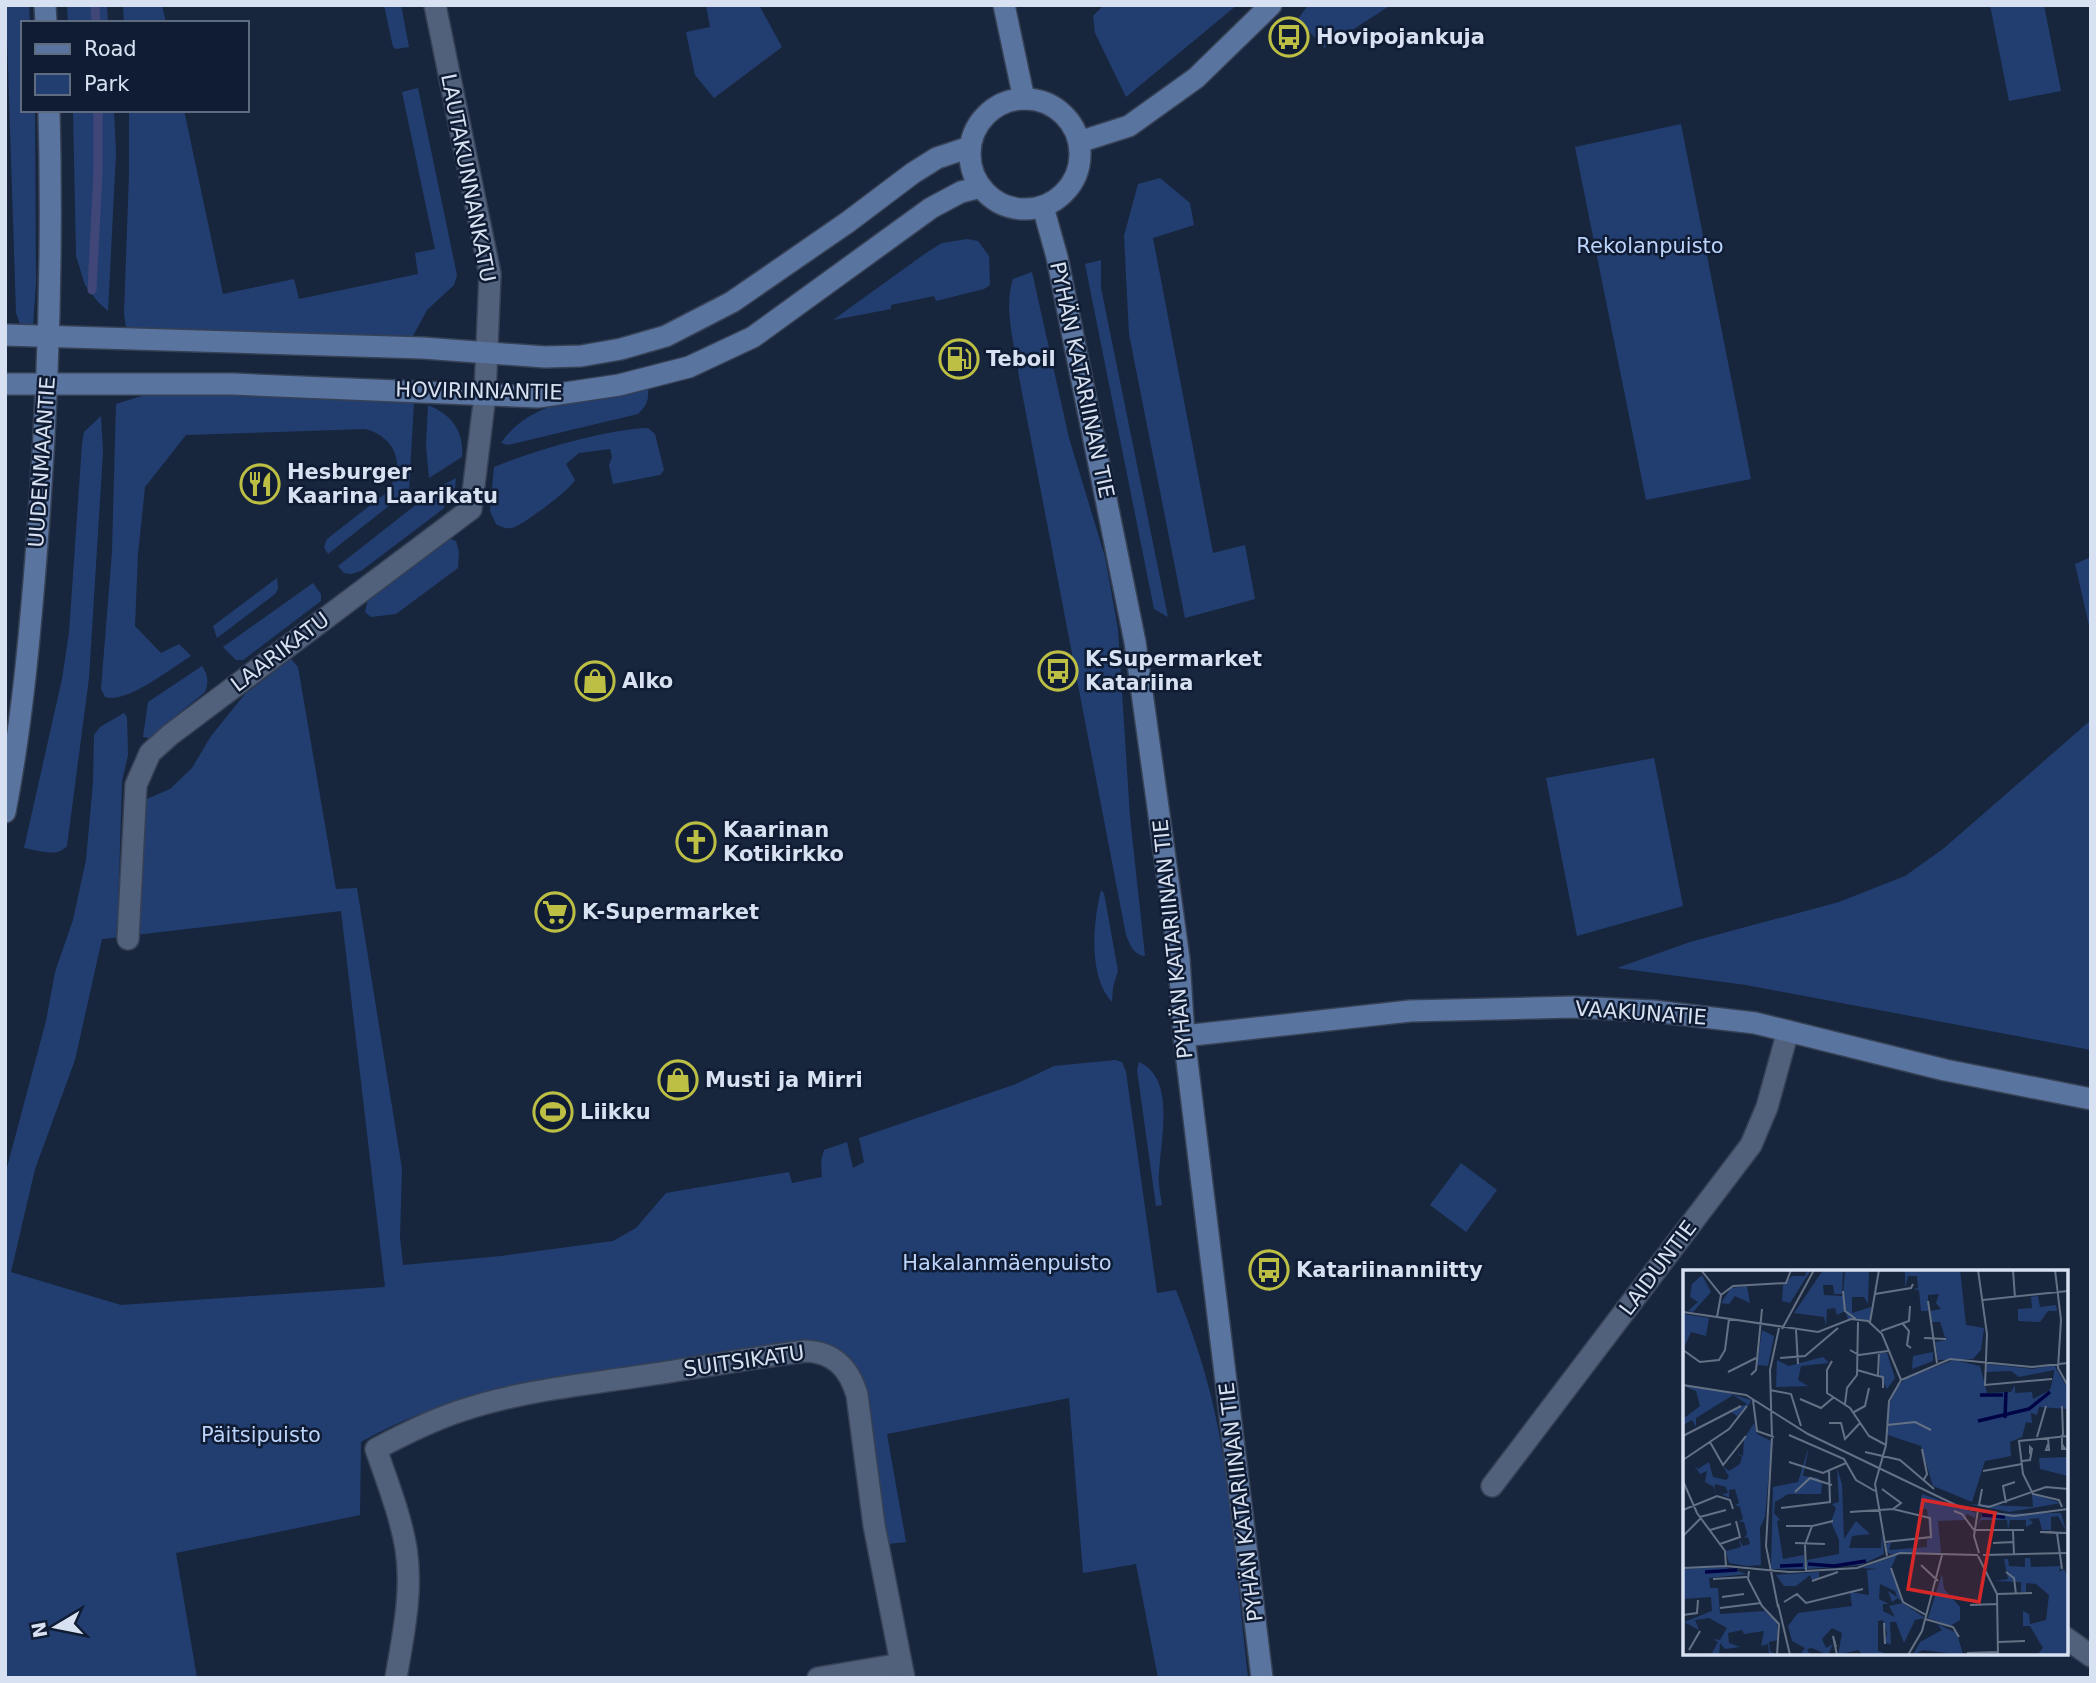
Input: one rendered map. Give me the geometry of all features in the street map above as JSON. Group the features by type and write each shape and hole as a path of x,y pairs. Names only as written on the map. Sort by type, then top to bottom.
{"street":[{"name":"LAUTAKUNNANKATU","path":"435,5 490,274 485,395"},
{"path":"1004,5 1024,99"},
{"path":"1079,142 1129,127 1196,78 1271,5"},
{"path":"1024,99 1042,101 1059,110 1072,124 1079,142 1080,162 1074,181 1061,197 1043,207 1020,210 998,203 981,187 971,166 970,147 976,128 988,113 1005,103 1024,99"},
{"name":"UUDENMAANTIE","path":"5,812 15,761 33,599 48,384 52,211 49,112"},
{"name":"HOVIRINNANTIE","path":"5,335 370,346 545,357 581,356 621,349 666,336 732,302 848,222 913,173 950,152 970,147"},
{"name":"HOVIRINNANTIE","path":"5,384 233,384 538,397 575,393 658,377 689,367 753,337 946,199 981,187"},
{"name":"PYHÄN KATARIINAN TIE","path":"1043,207 1060,271 1135,642 1179,959 1184,1036 1262,1678"},
{"name":"LAARIKATU","path":"128,939 136,785 150,753 191,719 471,509 485,395"},
{"name":"VAAKUNATIE","path":"1184,1036 1410,1011 1574,1007 1653,1011 1755,1023 1945,1070 2091,1099"},
{"name":"LAIDUNTIE","path":"1492,1486 1751,1145 1767,1107 1788,1031"},
{"name":"SUITSIKATU","path":"396,1678 406,1619 406,1548 376,1449 408,1431 464,1409 552,1390 805,1351 833,1357 844,1366 853,1380 874,1525 902,1671"},
{"path":"2068,1639 2091,1656"},
{"path":"818,1678 902,1671"}],"green space":[{"path":"6,5 29,5 30,21 21,21 21,112 35,112 36,282 33,327 26,330 20,324 16,313"},
{"path":"67,5 107,5 108,21 68,21"},
{"path":"123,5 162,5 166,21 124,21"},
{"path":"384,5 401,5 409,47 393,47"},
{"path":"706,5 759,5 782,47 714,98 695,75 686,32 710,27"},
{"path":"1104,5 1237,5 1126,97 1095,33 1093,16"},
{"path":"1308,5 1391,5 1324,48 1298,19"},
{"path":"1990,5 2044,5 2061,91 2009,101"},
{"path":"418,88 457,275 454,285 427,310 413,336 157,332 126,327 124,314 129,112 184,112 223,294 294,279 299,299 418,274 415,253 435,249 402,92"},
{"path":"73,112 114,112 116,153 108,311 85,285 76,256"},
{"name":"Rekolanpuisto","path":"1681,124 1751,479 1646,500 1575,147"},
{"path":"1160,178 1190,203 1194,225 1153,238 1213,553 1245,545 1255,599 1185,618 1129,334 1124,236 1138,184"},
{"path":"967,239 978,241 989,256 990,285 984,289 936,301 934,296 891,305 891,309 833,320 942,243"},
{"path":"1101,260 1101,288 1168,617 1154,609 1085,264"},
{"path":"1032,272 1069,438 1105,557 1118,629 1130,817 1145,956 1135,951 1126,935 1019,377 1009,315 1010,290 1013,279"},
{"path":"648,387 647,402 638,414 508,445 501,443 514,428 548,407 587,397"},
{"path":"226,392 414,402 409,490 328,554 324,547 327,539 386,493 392,483 397,464 391,446 385,439 365,429 186,435 145,487 138,554 135,626 161,653 179,644 191,656 137,690 114,698 105,697 101,689 112,552 116,404 145,395"},
{"path":"428,405 444,414 455,425 462,448 462,457 429,478 426,446"},
{"path":"101,416 103,452 89,678 67,846 58,852 47,852 24,848 62,679 69,633 84,432"},
{"path":"648,428 655,434 664,470 660,475 613,484 609,465 612,457 610,449 579,453 566,464 575,480 565,491 512,528 496,524 490,511 494,467 570,442 612,432"},
{"path":"456,478 455,488 443,509 361,571 344,573 338,566 436,489"},
{"path":"445,540 456,541 459,552 458,568 396,614 371,617 365,612 368,599"},
{"path":"2091,557 2091,634 2075,564"},
{"path":"277,578 278,589 275,594 217,638 213,626"},
{"path":"313,583 321,594 321,601 243,660 236,660 223,647"},
{"path":"291,659 298,667 336,889 357,888 402,1169 400,1237 403,1265 501,1256 613,1241 636,1228 666,1193 789,1172 792,1183 822,1177 821,1161 824,1150 847,1142 853,1168 864,1162 859,1138 1016,1084 1054,1066 1115,1060 1122,1062 1126,1072 1157,1293 1176,1290 1204,1369 1218,1430 1225,1465 1248,1678 1158,1678 1136,1564 1083,1573 1069,1398 887,1434 906,1542 888,1544 860,1379 850,1357 825,1343 814,1343 483,1394 405,1420 361,1442 360,1515 176,1553 197,1678 5,1678 5,1175 46,1021 55,972 73,920 86,860 94,735 100,727 124,713 127,717 128,755 122,781 118,911 121,937 102,939 75,1060 35,1169 11,1272 121,1305 385,1287 341,911 135,935 142,801 170,789 192,768 211,736 245,694"},
{"path":"202,666 207,679 205,692 149,738 143,737 148,702"},
{"path":"2091,720 2091,1050 1746,985 1617,968 1690,942 1839,902 1905,876 1943,849"},
{"path":"1654,758 1683,906 1577,936 1546,778"},
{"path":"1101,890 1104,893 1118,971 1112,1002 1099,978 1094,949"},
{"path":"1139,1062 1151,1071 1159,1084 1163,1099 1159,1183 1162,1205 1156,1206 1137,1070"},
{"path":"1461,1163 1497,1190 1466,1232 1430,1205"}],"waterway":[{"path":"95,5 96,21"},
{"path":"92,290 98,112"}],"place":[{"name":"Hovipojankuja","path":"1289,37"},
{"name":"Teboil","path":"959,359"},
{"name":"Hesburger Kaarina Laarikatu","path":"260,484"},
{"name":"K-Supermarket Katariina","path":"1058,671"},
{"name":"Alko","path":"595,681"},
{"name":"Kaarinan Kotikirkko","path":"696,842"},
{"name":"K-Supermarket","path":"555,912"},
{"name":"Musti ja Mirri","path":"678,1080"},
{"name":"Liikku","path":"553,1112"},
{"name":"Katariinanniitty","path":"1269,1270"}],"park label":[{"name":"Hakalanmäenpuisto","path":"1007,1263"},
{"name":"Päitsipuisto","path":"261,1435"}]}
